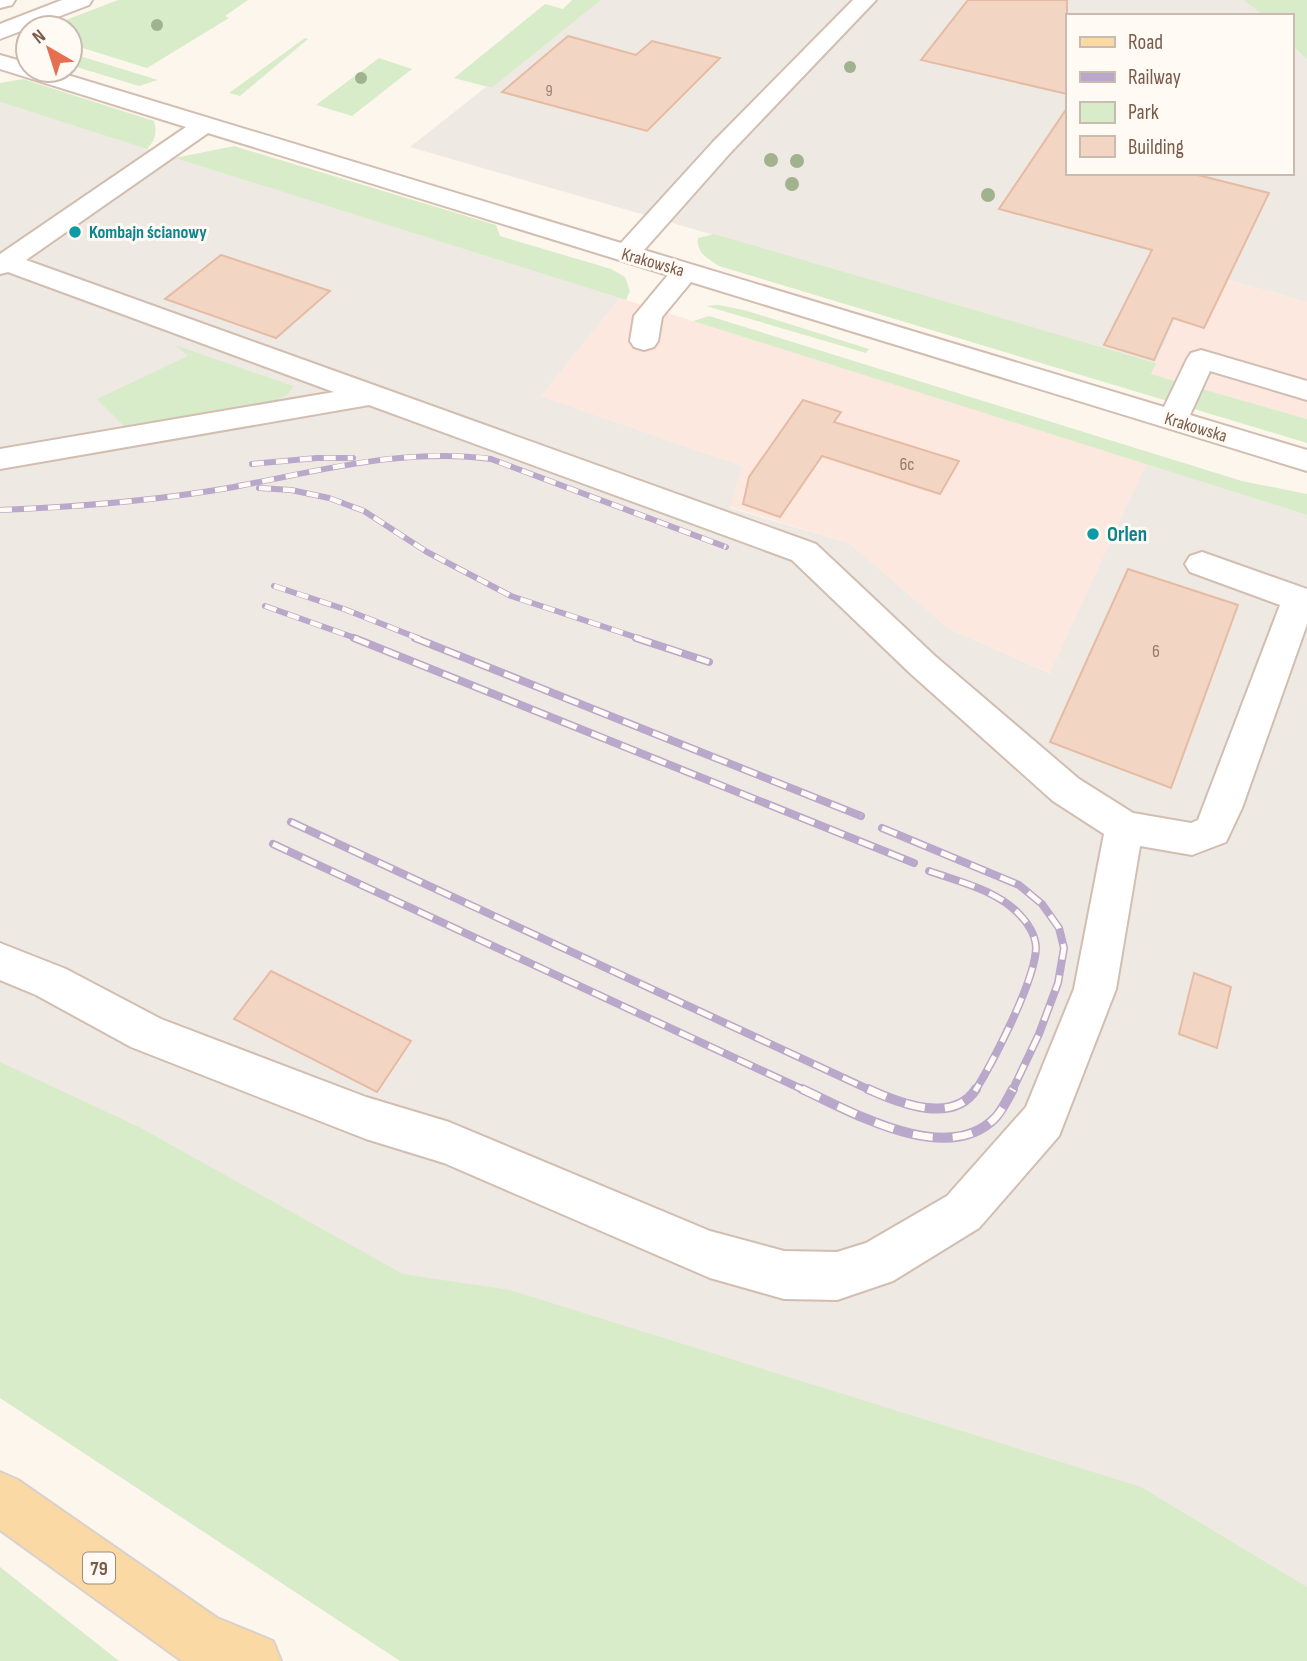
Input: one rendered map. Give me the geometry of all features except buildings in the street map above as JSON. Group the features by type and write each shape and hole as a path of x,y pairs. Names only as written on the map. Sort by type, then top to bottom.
{"main road":[{"name":"79","path":"0,1498 209,1649 253,1661"}],"street":[{"path":"0,32 81,0"},
{"path":"626,254 722,147 865,0"},
{"name":"Krakowska","path":"4,66 206,124 1307,461"},
{"path":"3,264 206,124"},
{"path":"3,264 373,394 804,552 923,665 1066,790 1124,827 1192,839 1212,831 1303,599 1202,564"},
{"path":"644,341 648,316 686,271"},
{"path":"1174,420 1201,359 1307,391"},
{"path":"0,458 373,394"},
{"path":"0,961 51,982 146,1033 366,1118 449,1143 710,1254 783,1275 837,1276 876,1264 964,1212 1043,1121 1095,989 1124,827"}],"shaded area":[{"path":"601,0 1244,0 1262,14 1066,14 1066,175 1293,175 1293,46 1307,60 1307,302 1197,271 1156,363 410,147 486,87 492,88"},
{"path":"0,102 620,298 541,396 742,466 730,508 849,543 949,629 1050,673 1146,464 1307,515 1307,1587 403,1279 0,1063"},
{"path":"1197,271 1307,302 1307,419 1151,374"},
{"name":"Orlen","path":"620,298 1146,464 1051,673 949,629 849,543 730,507 742,466 541,396"}],"green space":[{"path":"118,0 248,0 225,16 229,18 147,68 84,48 84,14 82,14"},
{"path":"572,0 601,0 492,88 454,78 545,4 563,9"},
{"path":"1244,0 1307,0 1307,60 1293,46 1293,14 1262,14"},
{"path":"305,38 308,39 240,96 229,93"},
{"path":"84,57 158,80 139,86 84,69"},
{"path":"379,58 412,69 352,116 316,105"},
{"path":"14,81 14,84 39,84 154,121 154,139 147,149 0,102 0,83"},
{"path":"234,146 496,225 500,236 611,269 625,277 630,291 626,300 175,158"},
{"path":"714,234 1156,363 1151,374 1307,419 1307,443 719,266 704,255 698,243 698,238"},
{"path":"718,305 744,310 869,349 866,353 706,306"},
{"path":"709,316 1242,481 1307,494 1307,515 693,321"},
{"path":"175,345 293,386 288,394 275,401 124,426 97,399 188,356"},
{"path":"0,1062 139,1127 403,1274 510,1290 1141,1487 1307,1587 1307,1661 400,1661 0,1398"},
{"path":"0,1567 119,1661 0,1661"}],"railway":[{"path":"0,510 143,500 200,493 359,463 424,456 457,456 491,459 726,547"},
{"path":"252,464 317,458 353,458"},
{"path":"259,488 291,490 329,498 364,511 427,552 511,596 641,639"},
{"path":"274,586 344,609 420,639"},
{"path":"265,606 358,639"},
{"path":"354,638 914,863"},
{"path":"415,638 861,816"},
{"path":"636,638 709,662"},
{"path":"291,822 872,1091"},
{"path":"882,828 1019,885 1042,904 1059,928 1064,948 1058,983 1039,1034 1013,1090"},
{"path":"273,844 806,1091"},
{"path":"929,871 978,888 1011,906 1026,922 1036,943 1034,962 1021,1000 975,1091"},
{"path":"802,1089 873,1121 927,1137 952,1137 976,1131 996,1117 1013,1090"},
{"path":"868,1089 910,1105 940,1109 966,1100 976,1089"}],"place":[{"name":"Kombajn ścianowy","path":"75,232"},
{"name":"Orlen","path":"1093,534"}]}
